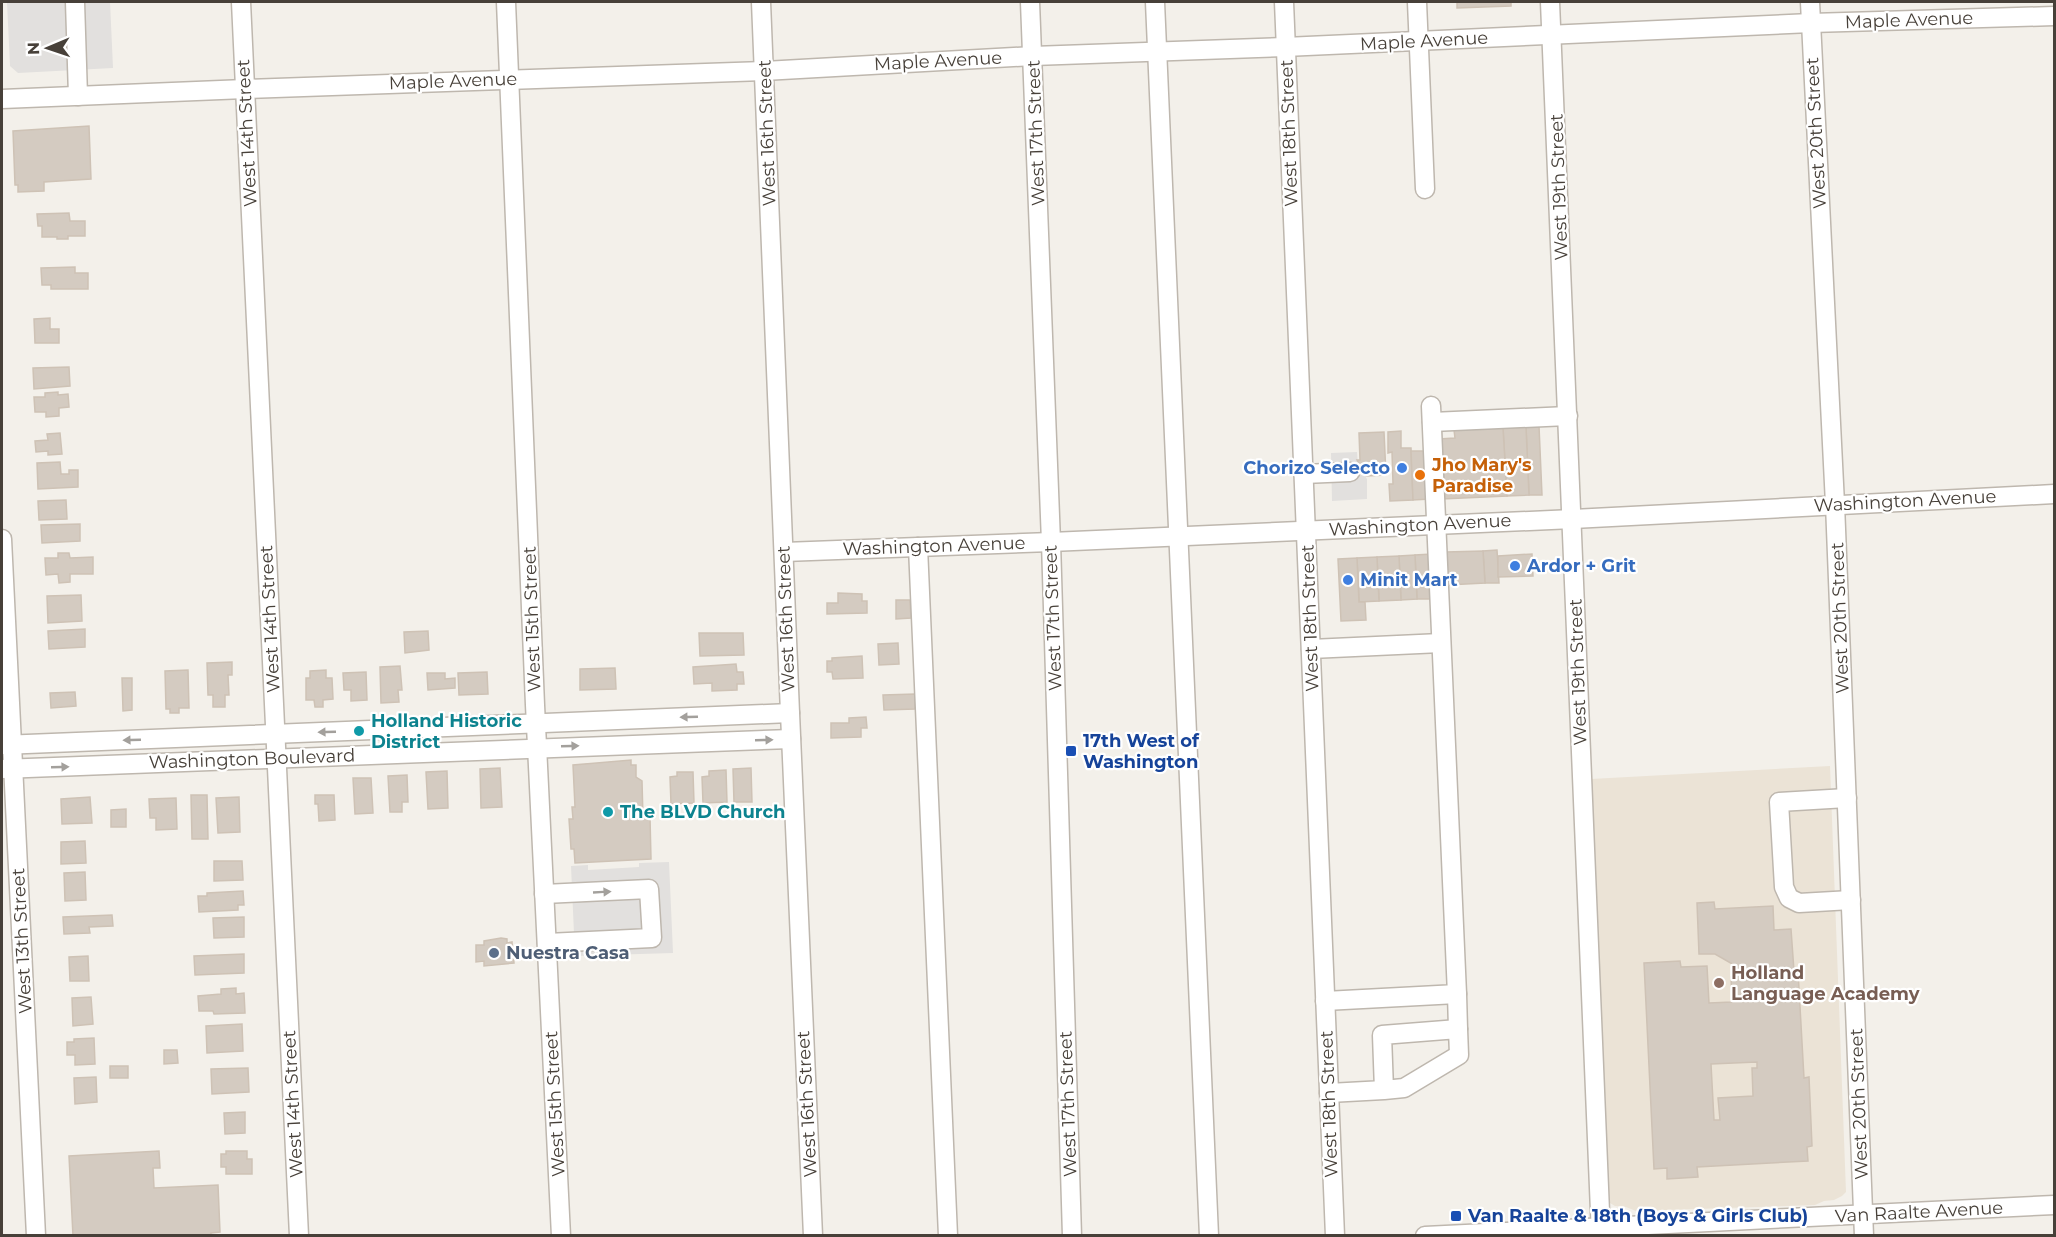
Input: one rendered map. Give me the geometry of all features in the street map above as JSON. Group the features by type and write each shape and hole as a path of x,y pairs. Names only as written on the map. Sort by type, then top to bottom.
{"street":[{"path":"75,2 78,96"},
{"name":"West 14th Street","path":"241,2 299,1236"},
{"name":"West 15th Street","path":"506,2 561,1236"},
{"name":"West 16th Street","path":"761,2 813,1236"},
{"name":"West 17th Street","path":"1030,2 1072,1236"},
{"path":"1155,2 1209,1236"},
{"name":"West 18th Street","path":"1284,2 1335,1236"},
{"path":"1417,2 1425,189"},
{"name":"West 19th Street","path":"1550,2 1573,519 1600,1232"},
{"name":"West 20th Street","path":"1810,2 1835,504 1864,1236"},
{"name":"Maple Avenue","path":"2,99 510,79 764,72 1033,56 1811,23 2055,16"},
{"path":"1329,1093 1404,1088 1459,1055 1431,414 1568,416"},
{"path":"1304,474 1350,472"},
{"name":"Washington Avenue","path":"784,552 1573,519 2055,494"},
{"name":"West 13th Street","path":"2,539 7,769 36,1236"},
{"path":"918,547 948,1236"},
{"path":"1311,649 1441,643"},
{"name":"Washington Boulevard","path":"6,745 790,713"},
{"name":"Washington Boulevard","path":"7,769 791,739"},
{"path":"1847,798 1779,802 1784,887 1789,898 1799,903 1851,900"},
{"path":"544,894 649,889 651,918 652,938 547,943"},
{"path":"1325,1001 1457,994"},
{"path":"1384,1090 1382,1035 1458,1029"},
{"name":"Van Raalte Avenue","path":"1425,1236 1722,1229 1863,1215 2055,1205"}],"shaded area":[{"path":"7,2 110,2 113,68 18,73 10,66"},
{"path":"1357,452 1358,466 1367,479 1367,499 1332,501 1331,453"},
{"name":"Holland Language Academy","path":"1830,766 1846,1192 1834,1200 1815,1205 1636,1211 1615,1206 1610,1203 1607,1195 1591,779"},
{"path":"669,862 673,953 575,956 571,866 588,865 588,870 639,867 639,863"}],"building":[{"path":"1457,2 1511,2 1511,6 1457,8"},
{"path":"89,126 91,179 44,182 44,191 18,192 18,185 15,185 13,131"},
{"path":"69,213 70,221 85,221 85,236 68,236 68,239 42,237 42,226 38,226 37,214"},
{"path":"75,267 75,273 88,273 88,289 51,289 51,285 42,285 41,268"},
{"path":"50,318 50,329 59,329 59,343 35,343 34,319"},
{"path":"69,367 70,386 34,389 33,368"},
{"path":"58,392 58,395 68,394 69,407 59,408 59,416 46,417 46,412 35,412 34,397 45,397 45,393"},
{"path":"1539,426 1542,495 1529,495 1526,427"},
{"path":"1526,427 1529,495 1507,496 1503,428"},
{"path":"1503,428 1507,496 1442,499 1439,439 1455,438 1454,430"},
{"name":"Chorizo Selecto","path":"1401,431 1401,448 1411,448 1413,500 1390,501 1389,484 1393,484 1392,452 1388,453 1388,432"},
{"path":"1384,432 1386,475 1366,476 1357,460 1360,460 1359,433"},
{"path":"60,433 62,454 48,455 48,451 36,452 35,441 48,440 47,434"},
{"name":"Jho Mary's Paradise","path":"1411,451 1428,451 1430,499 1413,500"},
{"path":"60,462 61,474 69,474 69,470 78,470 78,487 38,489 37,463"},
{"path":"66,500 67,519 39,520 38,501"},
{"path":"80,524 80,541 42,543 41,525"},
{"path":"1497,550 1499,583 1485,583 1483,551"},
{"path":"1483,551 1485,583 1447,585 1446,552"},
{"path":"58,553 69,553 70,558 93,557 93,574 70,574 70,582 59,583 58,574 46,575 45,558 58,558"},
{"path":"1432,554 1434,599 1417,599 1415,555"},
{"name":"Ardor + Grit","path":"1532,554 1533,576 1498,577 1498,556"},
{"path":"1415,555 1417,599 1401,600 1399,556"},
{"path":"1399,556 1401,600 1379,601 1377,557"},
{"path":"1377,557 1379,601 1359,602 1357,558"},
{"name":"Minit Mart","path":"1357,558 1359,602 1365,602 1366,620 1341,621 1338,559"},
{"path":"838,593 862,594 862,601 867,601 867,613 827,614 827,603 838,603"},
{"path":"81,595 82,621 48,623 47,596"},
{"path":"896,600 910,600 911,618 896,619"},
{"path":"85,629 85,647 49,649 48,631"},
{"path":"428,631 429,650 405,653 404,632"},
{"path":"699,633 743,633 744,655 700,656"},
{"path":"898,643 899,664 879,665 878,644"},
{"path":"862,656 863,678 833,679 832,672 827,672 827,661 832,661 832,658"},
{"path":"232,662 232,675 228,675 229,695 225,695 225,707 213,707 213,695 208,695 207,663"},
{"path":"736,664 737,672 743,672 744,684 737,684 737,690 712,691 712,683 694,684 693,667"},
{"path":"400,666 402,690 398,690 399,702 381,703 380,667"},
{"path":"615,668 616,689 580,690 580,669"},
{"path":"188,670 189,708 179,708 179,713 170,713 170,709 166,709 165,671"},
{"path":"326,670 326,678 332,678 333,699 323,700 323,707 315,707 314,700 306,700 306,678 310,678 310,671"},
{"path":"366,672 367,700 351,701 351,690 344,690 343,673"},
{"path":"487,672 488,694 459,695 458,673"},
{"path":"427,673 445,673 445,679 455,678 455,688 428,690"},
{"path":"122,678 132,678 132,710 123,711"},
{"path":"75,692 76,706 51,708 50,693"},
{"path":"915,694 915,709 884,710 883,695"},
{"path":"866,717 867,728 861,728 861,737 831,738 831,723 849,723 849,718"},
{"name":"The BLVD Church","path":"631,760 631,765 636,765 636,777 642,781 643,818 650,817 651,859 575,863 574,849 571,849 569,819 573,819 572,807 575,807 573,765"},
{"path":"500,768 502,807 481,808 480,769"},
{"path":"751,768 752,802 734,802 733,769"},
{"path":"726,770 727,802 703,803 702,777 709,776 709,771"},
{"path":"447,771 448,808 428,809 426,772"},
{"path":"677,772 693,772 694,803 671,804 670,777 677,776"},
{"path":"407,775 408,802 402,802 402,812 390,812 388,776"},
{"path":"353,778 371,778 373,813 355,814"},
{"path":"191,795 207,795 208,839 192,839"},
{"path":"315,795 334,795 335,820 319,821"},
{"path":"90,797 92,823 62,824 61,799"},
{"path":"239,797 240,832 218,833 216,798"},
{"path":"176,798 177,829 156,830 156,818 150,818 149,799"},
{"path":"126,809 126,827 111,827 111,810"},
{"path":"85,841 86,863 61,864 61,842"},
{"path":"214,861 242,861 243,880 214,881"},
{"path":"85,872 86,900 65,901 64,873"},
{"path":"243,891 244,905 238,905 238,910 199,912 198,896 207,896 207,893"},
{"path":"1714,902 1715,909 1773,906 1774,930 1791,929 1794,971 1798,971 1804,1078 1809,1077 1812,1146 1807,1147 1808,1161 1697,1167 1698,1177 1667,1179 1667,1168 1654,1169 1644,963 1680,961 1681,967 1707,966 1709,1003 1732,1002 1731,977 1737,977 1736,966 1715,954 1699,954 1697,903","holes":["1757,1062 1757,1068 1752,1068 1753,1096 1718,1098 1720,1120 1714,1120 1711,1064"]},
{"path":"112,915 113,926 89,927 90,933 64,934 63,917"},
{"path":"244,917 244,937 214,938 213,918"},
{"name":"Nuestra Casa","path":"507,939 507,943 512,942 514,963 484,966 484,961 476,962 476,945 484,945 484,941"},
{"path":"244,954 244,973 195,975 194,956"},
{"path":"88,956 89,981 70,981 69,957"},
{"path":"236,988 236,994 244,993 245,1013 214,1014 213,1011 199,1011 198,996 221,994 221,989"},
{"path":"91,997 93,1024 73,1026 72,998"},
{"path":"242,1024 243,1051 207,1053 206,1026"},
{"path":"94,1038 95,1064 75,1065 75,1055 67,1055 67,1042 74,1042 74,1039"},
{"path":"164,1050 177,1050 178,1063 164,1064"},
{"path":"110,1066 128,1066 128,1078 110,1078"},
{"path":"248,1068 249,1092 212,1094 211,1069"},
{"path":"96,1077 97,1102 75,1104 74,1078"},
{"path":"245,1112 245,1133 225,1134 224,1113"},
{"path":"159,1151 160,1168 153,1168 154,1188 218,1185 220,1232 211,1233 211,1236 73,1236 69,1156"},
{"path":"226,1151 247,1151 247,1159 252,1159 252,1174 226,1174 226,1167 221,1167 221,1154 226,1154"}],"place":[{"name":"Chorizo Selecto","path":"1402,468"},
{"name":"Jho Mary's Paradise","path":"1420,475"},
{"name":"Ardor + Grit","path":"1515,566"},
{"name":"Minit Mart","path":"1348,580"},
{"name":"Holland Historic District","path":"359,731"},
{"name":"17th West of Washington","path":"1071,751"},
{"name":"The BLVD Church","path":"608,812"},
{"name":"Nuestra Casa","path":"494,953"},
{"name":"Holland Language Academy","path":"1719,983"},
{"name":"Van Raalte & 18th (Boys & Girls Club)","path":"1456,1216"}]}
